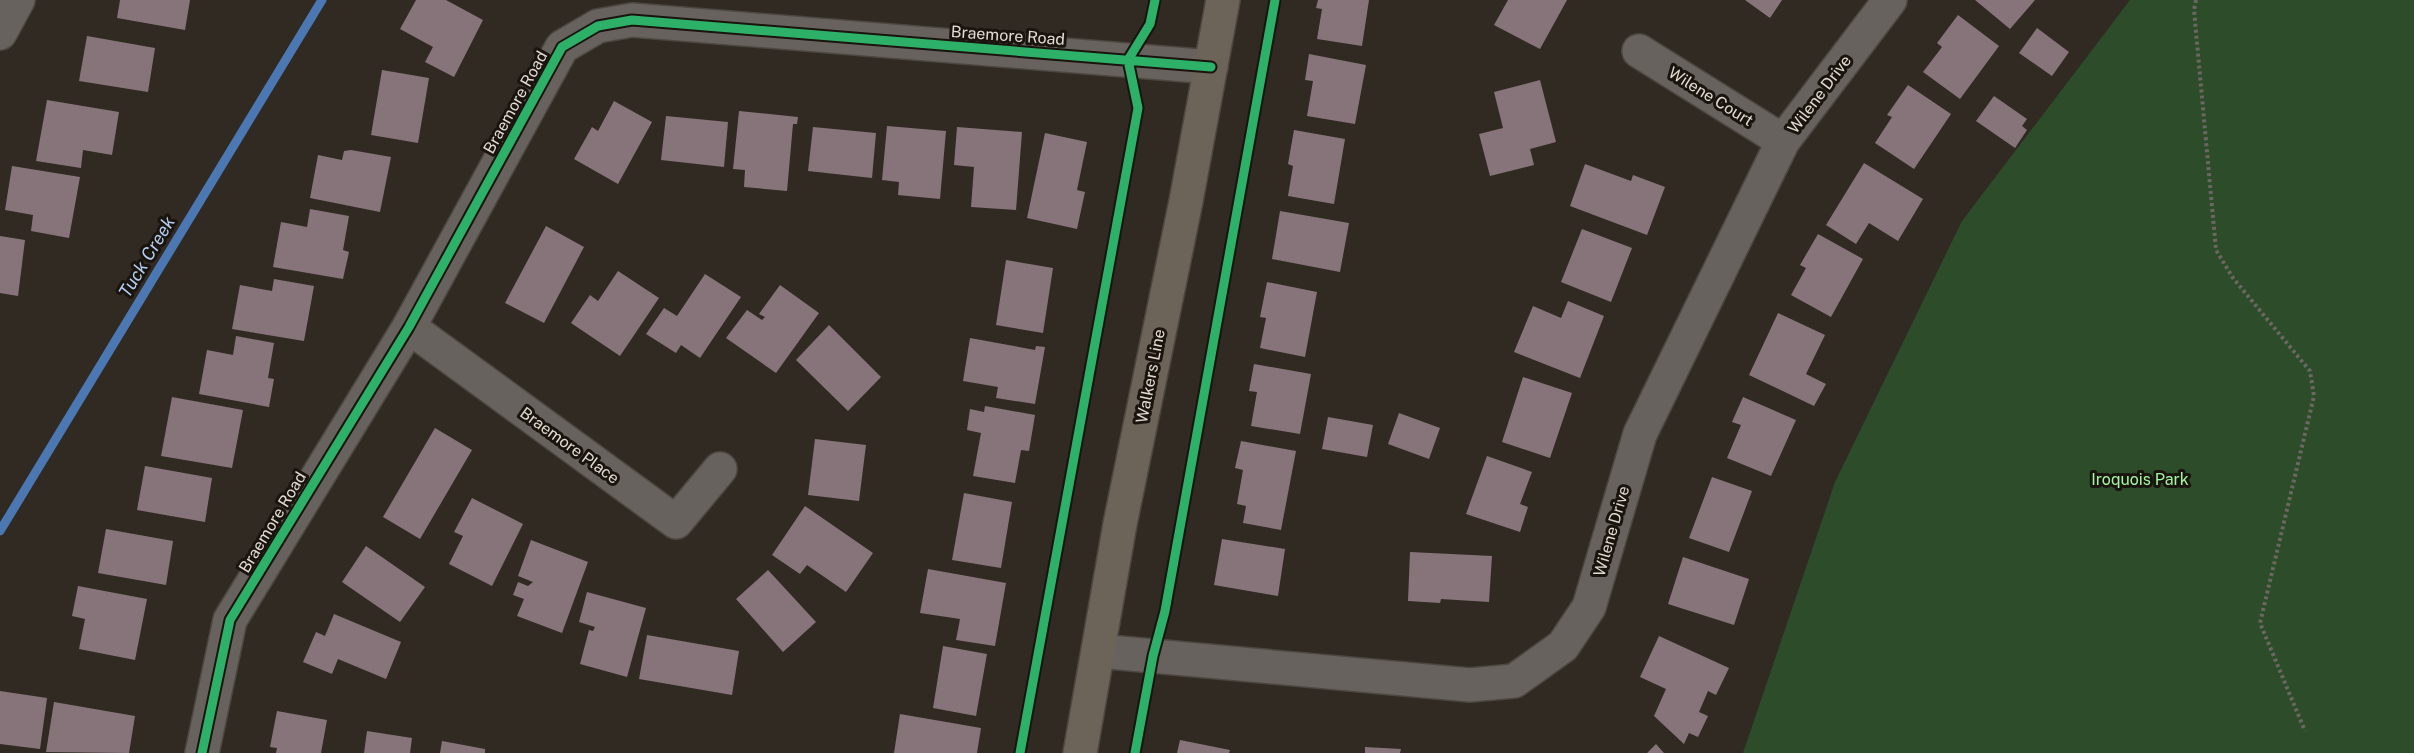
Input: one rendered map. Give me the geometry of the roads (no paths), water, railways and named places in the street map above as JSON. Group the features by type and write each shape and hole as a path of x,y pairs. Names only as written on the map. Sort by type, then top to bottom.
{"main road":[{"name":"Walkers Line","path":"1080,753 1120,524 1223,0"}],"street":[{"path":"0,33 18,0"},
{"name":"Wilene Drive","path":"1098,651 1470,685 1514,681 1563,646 1589,607 1640,434 1783,141 1890,0"},
{"name":"Braemore Road","path":"202,753 230,620 409,327 562,47 598,26 632,20 1211,67"},
{"name":"Wilene Court","path":"1639,51 1783,141"},
{"name":"Braemore Place","path":"409,327 676,522 720,469"}],"waterway":[{"name":"Tuck Creek","path":"0,531 322,0"}],"park label":[{"name":"Iroquois Park","path":"2140,479"}]}
